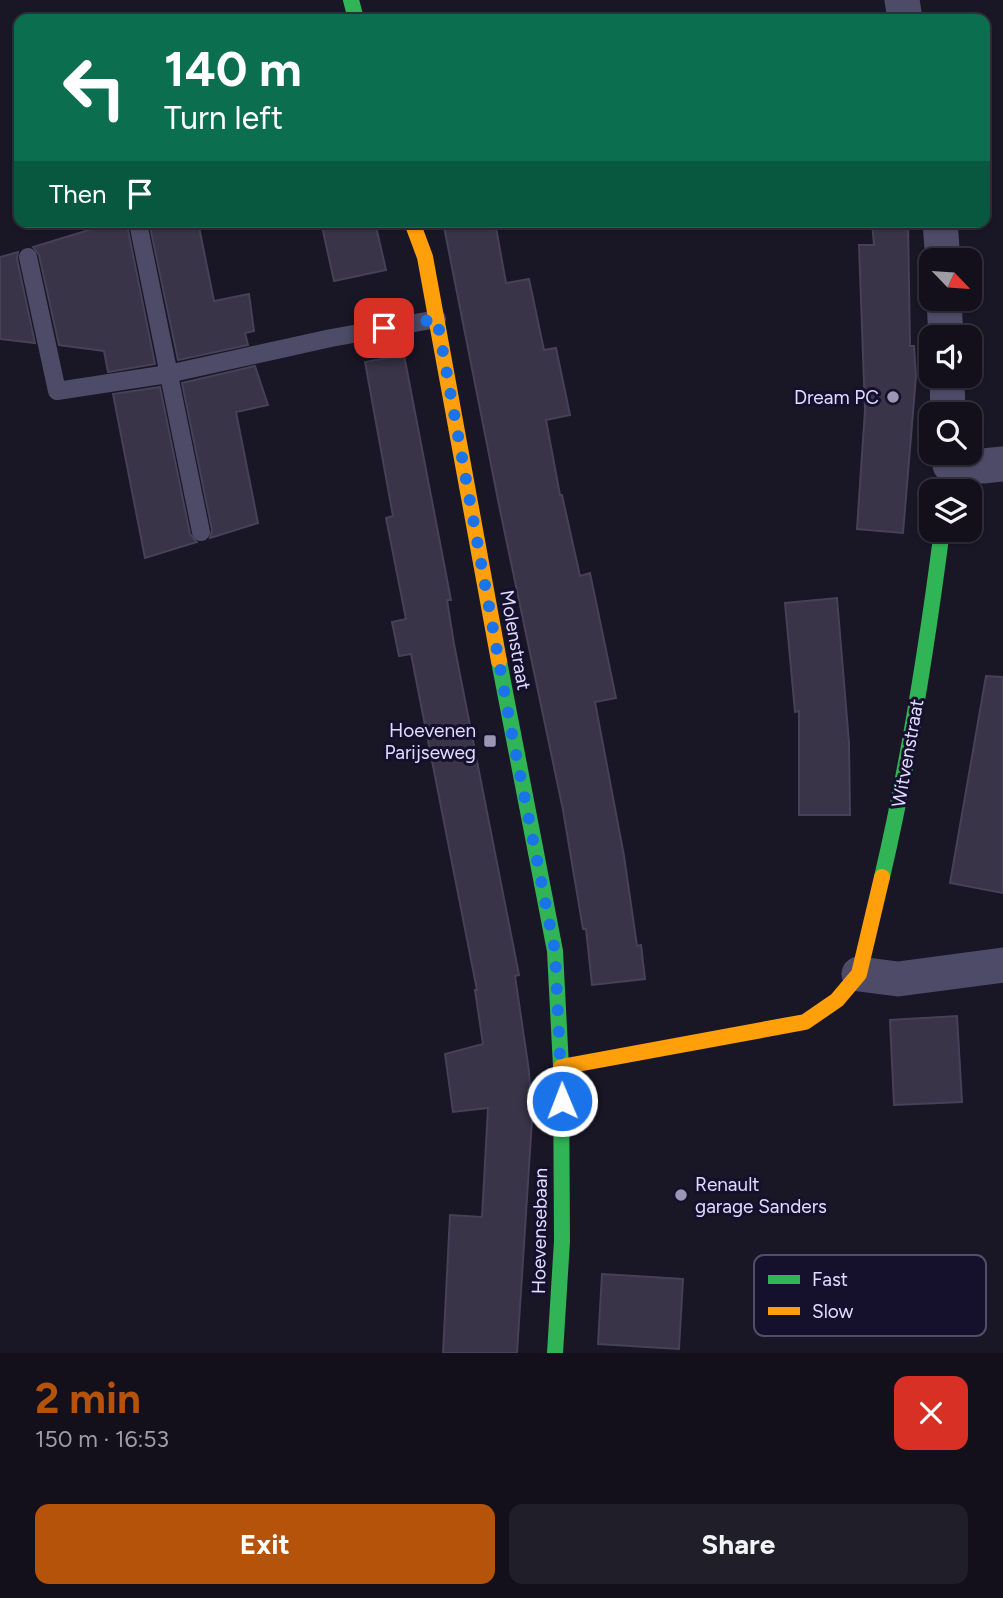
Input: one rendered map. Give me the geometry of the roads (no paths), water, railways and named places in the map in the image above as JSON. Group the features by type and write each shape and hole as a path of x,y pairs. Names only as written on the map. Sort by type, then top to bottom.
{"street":[{"name":"Molenstraat","path":"414,228 425,257 512,734 555,951 561,1067"},
{"path":"940,228 942,248"},
{"path":"948,470 1003,464"},
{"name":"Witvenstraat","path":"859,974 894,822 928,639 940,542"},
{"path":"561,1067 805,1022 836,1000 859,974 898,979 1003,965"},
{"name":"Hoevensebaan","path":"555,1353 562,1241 561,1067"}],"lane":[{"path":"139,228 201,532"},
{"path":"28,257 57,391 168,374 331,338 437,319"}],"place":[{"name":"Dream PC","path":"893,397"},
{"name":"Hoevenen Parijseweg","path":"490,741"},
{"name":"Renault garage Sanders","path":"681,1195"}]}
